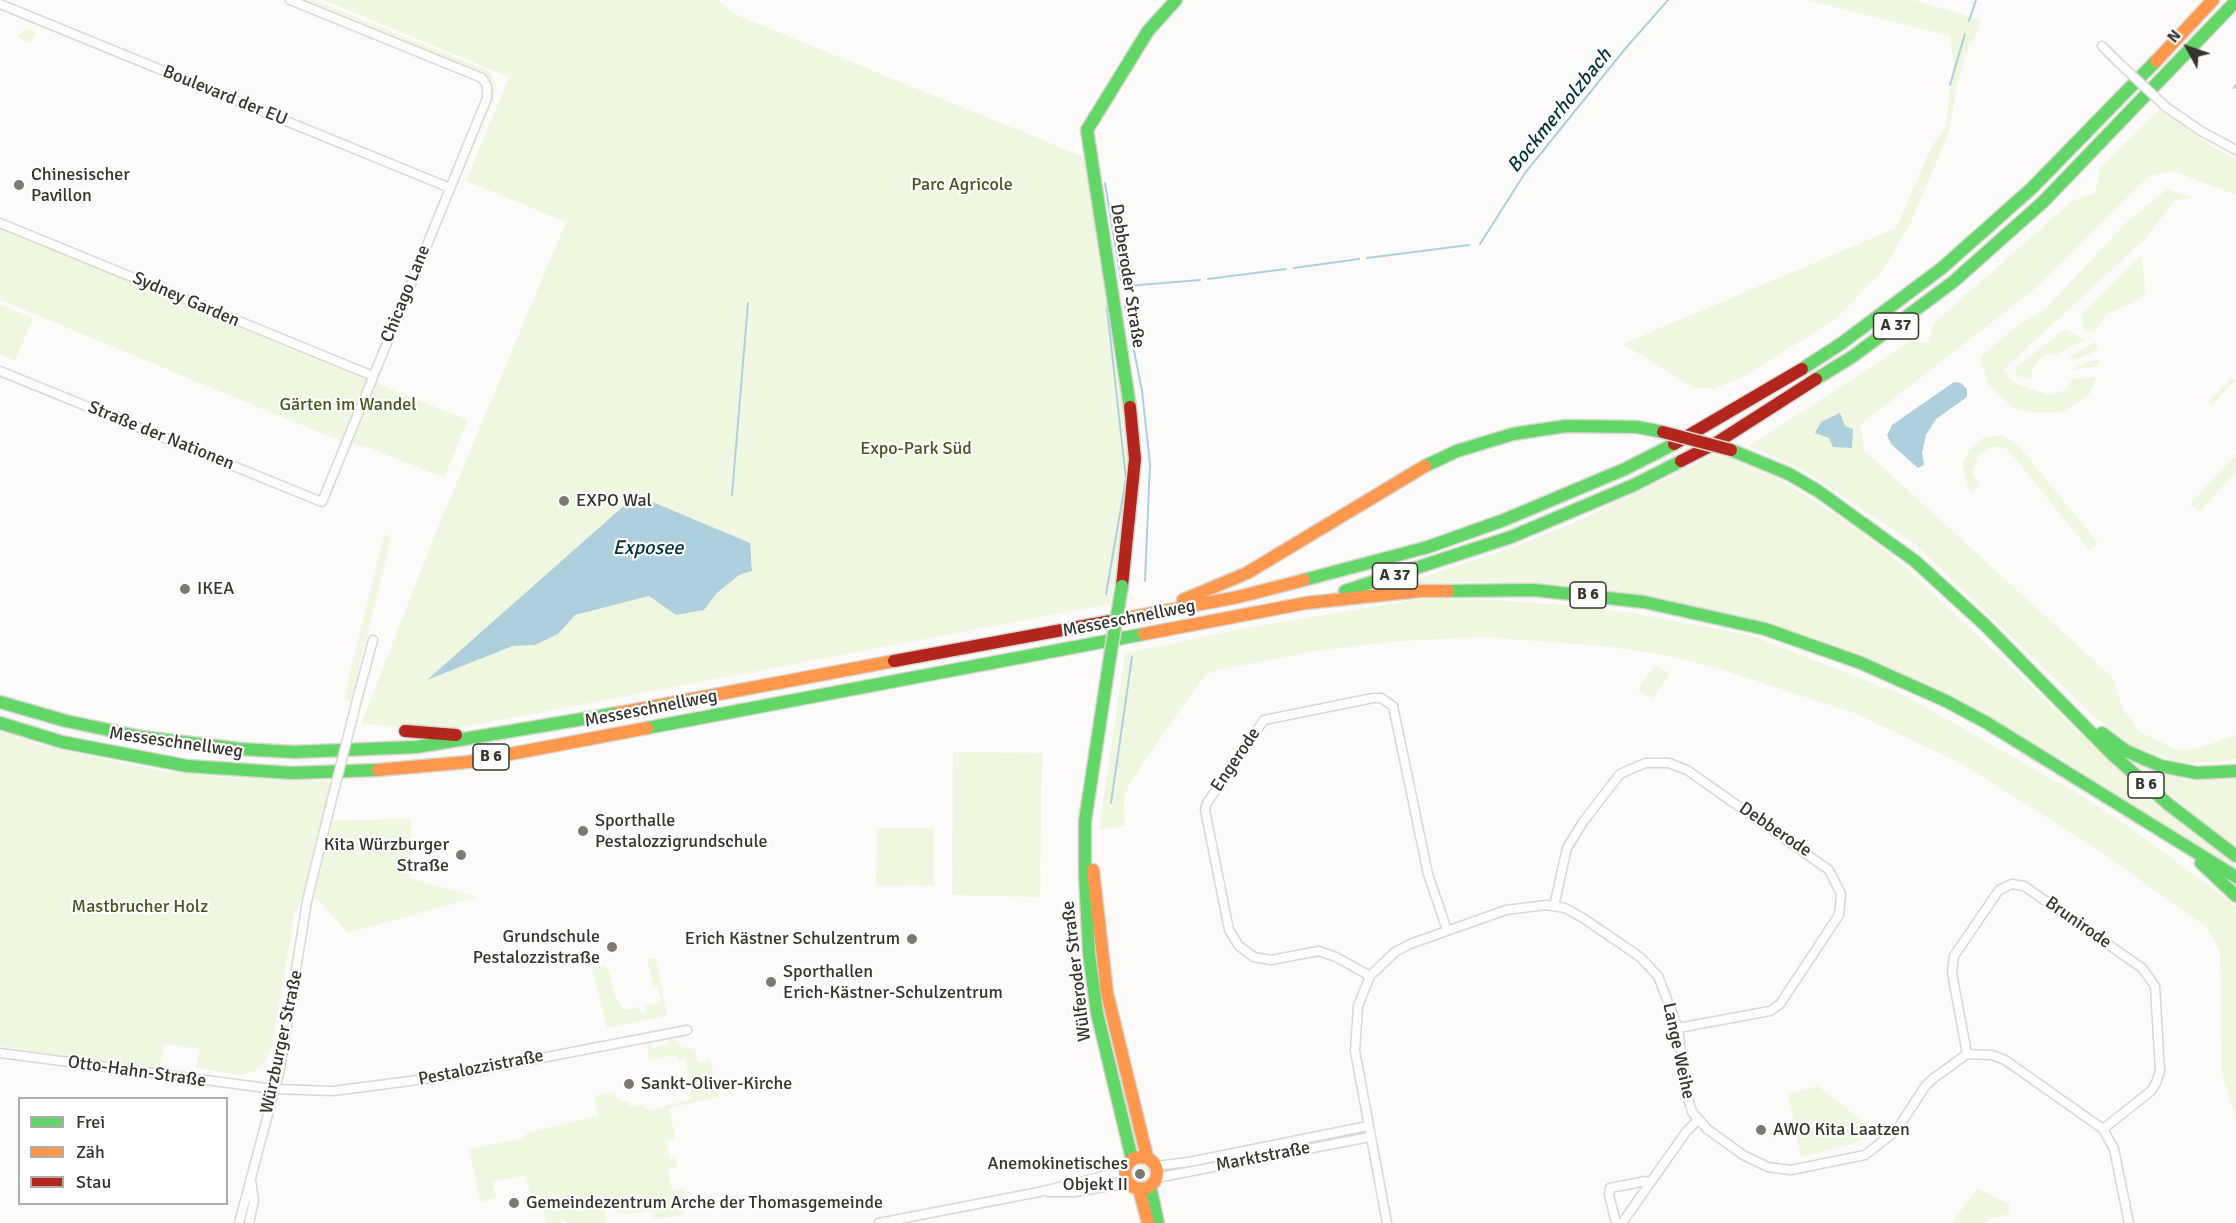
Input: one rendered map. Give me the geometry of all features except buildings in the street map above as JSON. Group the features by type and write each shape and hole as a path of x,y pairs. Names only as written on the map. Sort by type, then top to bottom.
{"main road":[{"name":"Debberoder Straße","path":"1122,585 1133,499 1135,459 1126,381 1087,130 1148,31 1176,0"},
{"name":"A 37","path":"1155,612 1289,585 1428,547 1568,495 1707,428 1842,343 1942,268 2072,150 2213,0"},
{"name":"A 37","path":"1306,603 1436,563 1575,511 1716,443 1786,401 1908,317 1997,244 2083,162 2236,1"},
{"name":"B 6","path":"1155,612 1247,573 1412,472 1457,451 1513,434 1566,426 1628,426 1663,432 1731,450 1789,474 1841,506 1885,538 1953,595 2140,779 2236,856"},
{"name":"Wülferoder Straße","path":"1122,585 1088,813 1092,822 1094,940 1102,1040 1129,1163 1125,1175 1146,1177"},
{"name":"B 6","path":"1306,603 1420,591 1534,590 1644,602 1765,629 1861,663 1946,701 1987,723 2236,877"},
{"name":"Messeschnellweg","path":"0,723 62,742 187,766 292,773 419,768 468,762 1306,603"},
{"name":"Messeschnellweg","path":"0,702 66,721 142,737 240,749 294,752 417,747 492,736 1155,612"},
{"path":"2064,704 2126,751 2144,760 2197,773 2236,771"},
{"path":"405,731 492,736"},
{"path":"2179,842 2236,896"},
{"name":"Wülferoder Straße","path":"1094,940 1158,1223"},
{"path":"1129,1163 1146,1177"},
{"name":"Wülferoder Straße","path":"1146,1177 1148,1223"}],"street":[{"name":"Chicago Lane","path":"290,0 482,78 488,86 487,98 322,502"},
{"name":"Boulevard der EU","path":"0,4 450,188"},
{"path":"2102,46 2166,107 2201,131 2236,150"},
{"name":"Sydney Garden","path":"0,223 373,376"},
{"name":"Straße der Nationen","path":"0,371 322,502"},
{"name":"Würzburger Straße","path":"239,1223 246,1189 251,1181 274,1089 292,1002 307,901 372,640"},
{"name":"Engerode","path":"1370,976 1336,957 1319,951 1271,960 1254,957 1239,946 1229,930 1205,810 1207,803 1264,720 1373,698 1381,698 1393,706 1428,874 1447,930"},
{"name":"Debberode","path":"1554,906 1567,848 1583,822 1620,774 1645,763 1669,763 1687,770 1830,870 1841,894 1839,915 1780,1004 1770,1011 1677,1028"},
{"name":"Brunirode","path":"1967,1054 1952,973 1954,956 1999,890 2012,884 2024,886 2142,968 2156,986 2160,1071 2156,1083 2151,1091 2103,1130"},
{"name":"Lange Weihe","path":"1387,1223 1354,1037 1358,1006 1370,976 1395,952 1447,930 1520,906 1554,906 1583,918 1650,965 1665,991 1677,1028 1686,1091 1692,1112 1720,1141 1771,1168 1806,1168 1860,1156 1882,1143 1896,1131 1926,1085 1967,1054"},
{"name":"Pestalozzistraße","path":"274,1089 333,1091 386,1086 687,1030"},
{"name":"Otto-Hahn-Straße","path":"0,1053 274,1089"},
{"path":"1967,1054 1992,1055 2005,1060 2103,1130 2114,1149 2129,1223"},
{"path":"1622,1223 1686,1132 1698,1120"},
{"name":"Marktstraße","path":"1146,1177 1189,1162 1368,1126"},
{"name":"Marktstraße","path":"1039,1192 1074,1192 1370,1137"},
{"name":"Marktstraße","path":"879,1223 1039,1192 1112,1174 1129,1163"},
{"name":"Würzburger Straße","path":"249,1223 254,1200 251,1181"},
{"path":"1616,1223 1609,1195 1611,1188 1646,1181 1650,1183"}],"green space":[{"path":"303,0 314,0 484,69 490,73 497,85 489,111 486,109 493,86 485,74"},
{"name":"Expo-Park Süd","path":"323,0 717,0 739,16 1084,157 1127,434 1129,471 1126,518 1110,604 443,731 361,724 436,532 566,222 466,181 509,77","holes":["636,495 751,571 739,575 717,593 704,610 676,615 649,596 575,615 557,634 535,645 513,646 429,679"]},
{"path":"1807,0 1914,0 1981,20 1973,43 1970,42 1957,84 1950,128 1944,145 1911,222 1882,271 1837,318 1747,375 1714,389 1694,388 1623,344 1896,228 1932,146 1945,128 1954,64 1950,36"},
{"path":"27,28 35,32 31,43 16,37"},
{"path":"2160,109 2215,148 2236,159 2236,195 2173,171 2148,177 2037,287 1861,424 1864,450 2113,678 2123,709 2140,732 2176,749 2196,749 2236,735 2236,759 2217,762 2179,763 2131,745 2091,714 1914,543 1801,469 1749,446 1911,341 1929,343 1933,324 2072,201 2095,193 2100,168"},
{"path":"2167,189 2194,198 2175,200 2146,238 2003,370 2014,383 2050,395 2065,390 2073,379 2097,377 2089,395 2061,413 2035,413 2013,408 1988,384 1980,357 2018,325 2045,309 2127,222"},
{"name":"Gärten im Wandel","path":"0,223 373,376 381,385 468,420 444,478 370,448 345,443 0,300"},
{"path":"2142,254 2145,293 2137,301 2107,314 2094,332 2084,331 2081,315"},
{"path":"0,305 33,318 15,361 0,354"},
{"path":"2065,329 2085,339 2056,355 2045,354 2033,368 2031,379 2017,376 2015,368"},
{"path":"2095,342 2099,347 2095,351 2078,359 2068,358"},
{"path":"2099,359 2099,366 2071,370 2086,362"},
{"path":"2231,378 2234,381 2212,406 2208,402"},
{"path":"2001,435 2018,445 2098,543 2090,551 2004,447 1990,447 1978,455 1973,473 1980,486 1972,493 1968,488 1962,466 1969,450 1983,438"},
{"path":"1718,453 1781,480 1849,523 1904,566 2123,773 2177,820 2236,865 2236,870 2046,750 1956,701 1670,601 1560,585 1465,582 1404,584 1517,546 1574,523"},
{"path":"2236,454 2236,472 2199,512 2190,504"},
{"path":"384,534 391,538 351,701 344,699"},
{"path":"1421,599 1493,600 1567,605 1632,613 1750,635 1908,697 2085,798 2128,826 2236,906 2236,1118 2222,1075 2220,950 2205,926 2098,850 1962,764 1857,714 1720,669 1670,656 1612,647 1485,637 1402,641 1322,650 1217,670 1207,674 1199,683 1131,781 1124,797 1125,826 1099,830 1125,653 1246,628"},
{"path":"1656,664 1670,674 1652,699 1638,689"},
{"name":"Mastbrucher Holz","path":"0,731 37,744 152,769 218,777 331,781 302,899 295,913 271,1049 265,1062 253,1072 241,1075 196,1068 200,1049 164,1044 159,1072 0,1046"},
{"path":"953,752 1042,753 1040,897 952,895"},
{"path":"2125,756 2236,778 2236,848 2201,821"},
{"path":"411,818 410,878 477,897 348,933 314,895 333,821"},
{"path":"877,828 934,828 934,886 876,885"},
{"path":"656,958 667,1016 607,1028 592,967 605,966 609,970 615,996 624,1010 640,1007 641,1012 646,1011 645,1006 661,1002 658,986 653,987 647,959"},
{"path":"667,1033 682,1047 695,1049 698,1063 710,1060 719,1097 669,1108 675,1139 666,1141 670,1159 676,1158 678,1166 668,1170 672,1190 684,1188 688,1207 683,1208 684,1215 653,1219 651,1211 622,1215 621,1212 616,1213 614,1209 605,1211 607,1222 603,1223 569,1223 560,1218 561,1223 546,1223 540,1195 531,1197 525,1175 493,1182 496,1198 480,1202 469,1149 523,1138 529,1132 598,1116 594,1096 615,1092 616,1097 622,1102 629,1101 630,1107 643,1104 645,1109 655,1109 692,1099 686,1060 678,1061 676,1055 649,1060 646,1037 650,1036 653,1048 669,1044"},
{"path":"1818,1086 1874,1130 1856,1143 1801,1157 1788,1093"},
{"path":"1137,1165 1145,1165 1150,1170 1148,1181 1137,1183 1132,1178 1132,1170"},
{"path":"1977,1188 2009,1204 2009,1214 1989,1219 1987,1223 1952,1223"}],"water":[{"path":"1954,382 1961,383 1967,389 1967,397 1936,419 1926,435 1922,453 1924,465 1918,468 1891,444 1887,435 1892,425"},
{"path":"1840,413 1845,426 1853,429 1852,448 1833,447 1829,438 1815,433 1821,422"},
{"name":"Exposee","path":"636,495 750,543 752,571 739,575 717,593 704,610 676,615 649,596 575,615 558,634 535,645 513,646 427,680"}],"waterway":[{"name":"Bockmerholzbach","path":"1480,244 1525,173 1625,49 1668,0"},
{"path":"1969,21 1976,0"},
{"path":"1950,85 1965,34"},
{"path":"1105,183 1121,280"},
{"name":"Bockmerholzbach","path":"1367,258 1469,245"},
{"name":"Bockmerholzbach","path":"1294,268 1359,259"},
{"name":"Bockmerholzbach","path":"1208,279 1286,269"},
{"name":"Bockmerholzbach","path":"1127,286 1200,280"},
{"path":"732,495 748,303"},
{"name":"Bockmerholzbach","path":"1125,305 1142,391 1150,464 1145,581"},
{"path":"1106,594 1126,479 1107,308"},
{"name":"Bockmerholzbach","path":"1111,803 1132,657"}],"traffic: fast":[{"path":"1130,407 1087,130 1148,31 1176,0"},
{"path":"1816,379 1852,357 1953,282 2043,202 2236,1"},
{"path":"1802,369 1842,343 1942,268 2032,188 2156,61"},
{"path":"1425,466 1457,451 1513,434 1566,426 1637,427 1663,432"},
{"path":"1304,580 1428,547 1504,520 1625,469 1674,444"},
{"path":"1731,450 1789,474 1818,491 1915,561 1985,625 2112,754 2168,804 2236,856"},
{"path":"1345,591 1511,537 1634,485 1681,461"},
{"path":"1110,657 1122,586"},
{"path":"1448,591 1534,590 1644,602 1765,629 1861,663 1946,701 1987,723 2236,877"},
{"path":"647,728 1144,634"},
{"path":"1110,657 1085,821 1085,875 1089,953 1097,1013 1132,1159"},
{"path":"0,702 66,721 142,737 240,749 294,752 417,747 618,713"},
{"path":"0,723 62,742 187,766 292,773 378,770"},
{"path":"2102,733 2126,751 2161,766 2197,773 2236,771"},
{"path":"2201,863 2236,896"},
{"path":"1150,1186 1158,1223"}],"traffic: slow":[{"path":"2156,61 2213,0"},
{"path":"1183,600 1247,573 1425,466"},
{"path":"1127,618 1238,597 1304,580"},
{"path":"1144,634 1306,603 1420,591 1448,591"},
{"path":"618,713 894,661"},
{"path":"378,770 468,762 647,728"},
{"path":"1093,870 1107,993 1147,1157"},
{"path":"1141,1157 1152,1162 1157,1173 1152,1184 1141,1189 1130,1184 1125,1173 1130,1162 1141,1157"},
{"path":"1139,1189 1148,1223"}],"traffic: jam":[{"path":"1674,444 1802,369"},
{"path":"1681,461 1716,443 1816,379"},
{"path":"1122,586 1135,459 1130,407"},
{"path":"1663,432 1731,450"},
{"path":"894,661 1127,618"},
{"path":"405,731 456,735"}],"place":[{"name":"Chinesischer Pavillon","path":"19,185"},
{"name":"EXPO Wal","path":"564,501"},
{"name":"IKEA","path":"185,589"},
{"name":"Sporthalle Pestalozzigrundschule","path":"583,831"},
{"name":"Kita Würzburger Straße","path":"461,855"},
{"name":"Erich Kästner Schulzentrum","path":"912,939"},
{"name":"Grundschule Pestalozzistraße","path":"612,947"},
{"name":"Sporthallen Erich-Kästner-Schulzentrum","path":"771,982"},
{"name":"Sankt-Oliver-Kirche","path":"629,1084"},
{"name":"AWO Kita Laatzen","path":"1761,1130"},
{"name":"Anemokinetisches Objekt II","path":"1140,1174"},
{"name":"Gemeindezentrum Arche der Thomasgemeinde","path":"514,1203"}],"park label":[{"name":"Parc Agricole","path":"962,185"}]}
